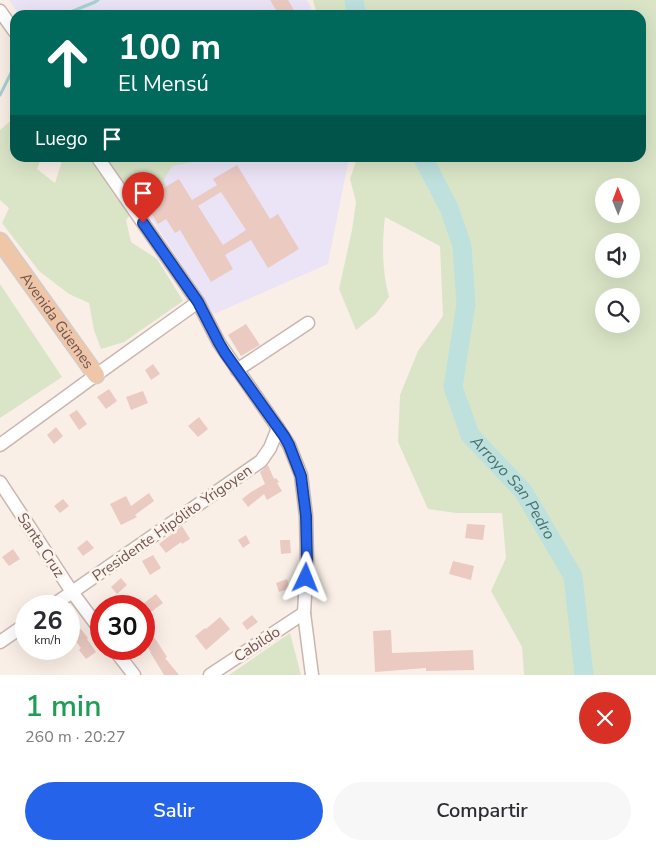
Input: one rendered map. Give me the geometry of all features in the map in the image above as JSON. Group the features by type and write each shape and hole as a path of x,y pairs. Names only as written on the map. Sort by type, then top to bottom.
{"main road":[{"name":"Avenida Güemes","path":"0,241 96,374"}],"street":[{"path":"0,11 10,25"},
{"path":"101,162 198,302 219,343 289,445 301,476 306,516 307,552 304,613 312,675"},
{"path":"0,445 198,302"},
{"path":"237,370 308,323"},
{"name":"Presidente Hipólito Yrigoyen","path":"68,595 260,461 270,448 278,428"},
{"name":"Santa Cruz","path":"0,482 90,616"},
{"name":"Cabildo","path":"210,675 304,613"},
{"path":"0,642 15,632"},
{"path":"122,660 134,675"}],"shaded area":[{"path":"9,0 307,0 312,10 16,10"},
{"path":"115,162 348,162 328,264 214,314"}],"green space":[{"path":"313,0 656,0 656,675 524,675 522,647 491,591 506,558 502,513 456,513 428,509 398,442 400,395 418,351 443,316 440,246 385,217 383,257 389,297 376,314 356,330 339,289 356,202 350,179 356,162 646,162 646,10 316,10"},
{"path":"10,121 10,162 40,162 37,169 55,183 62,162 193,162 172,166 163,181 166,186 143,200 126,220 131,242 157,259 183,301 124,342 101,349 94,330 89,303 69,294 39,271 2,223 9,208 0,200 0,130"},
{"path":"0,284 62,377 0,418"},
{"path":"290,633 301,675 229,675"}],"building":[{"path":"270,0 288,0 294,10 276,10"},
{"path":"237,165 270,219 278,214 299,249 268,268 251,240 225,255 233,269 211,282 180,230 175,233 166,219 158,224 143,200 179,179 192,200 217,185 213,179","holes":["221,192 246,230 223,245 198,206"]},
{"path":"246,324 260,345 241,356 228,335"},
{"path":"153,364 160,374 151,380 145,370"},
{"path":"109,389 117,401 106,409 97,397"},
{"path":"143,391 148,403 131,410 126,397"},
{"path":"77,410 87,424 79,430 69,415"},
{"path":"199,417 208,429 198,437 188,426"},
{"path":"56,427 63,436 54,444 47,435"},
{"path":"268,465 274,479 276,478 279,482 277,483 282,491 267,500 264,494 248,507 242,499 265,484 260,472"},
{"path":"149,493 154,501 135,515 137,517 121,525 110,504 126,496 131,506"},
{"path":"63,499 69,506 60,513 54,506"},
{"path":"467,524 485,525 483,540 465,538"},
{"path":"182,526 190,539 182,544 181,542 166,553 159,544"},
{"path":"246,535 250,543 243,548 238,540"},
{"path":"87,540 94,548 83,556 77,548"},
{"path":"280,540 290,540 291,553 281,554"},
{"path":"13,549 20,559 9,566 2,557"},
{"path":"153,555 161,568 150,575 142,561"},
{"path":"453,561 474,566 471,580 449,574"},
{"path":"121,578 127,585 117,594 111,587"},
{"path":"287,579 290,588 279,592 276,583"},
{"path":"156,594 163,603 155,609 155,595"},
{"path":"252,615 258,622 247,630 242,623"},
{"path":"220,617 230,629 206,650 195,636"},
{"path":"80,630 88,638 90,643 90,656 86,659 80,651"},
{"path":"391,630 392,653 473,650 474,670 426,671 426,668 375,672 373,631"},
{"path":"155,639 167,657 165,658 179,675 164,675 155,660"}],"waterway":[{"path":"75,10 98,0"},
{"name":"Arroyo San Pedro","path":"354,0 356,10"},
{"path":"0,95 10,75"},
{"name":"Arroyo San Pedro","path":"425,162 449,208 462,246 466,304 453,387 470,435 523,491 573,576 584,675"}],"route":[{"path":"143,223 198,302 225,353 289,445 301,476 306,516 306,578"}]}
